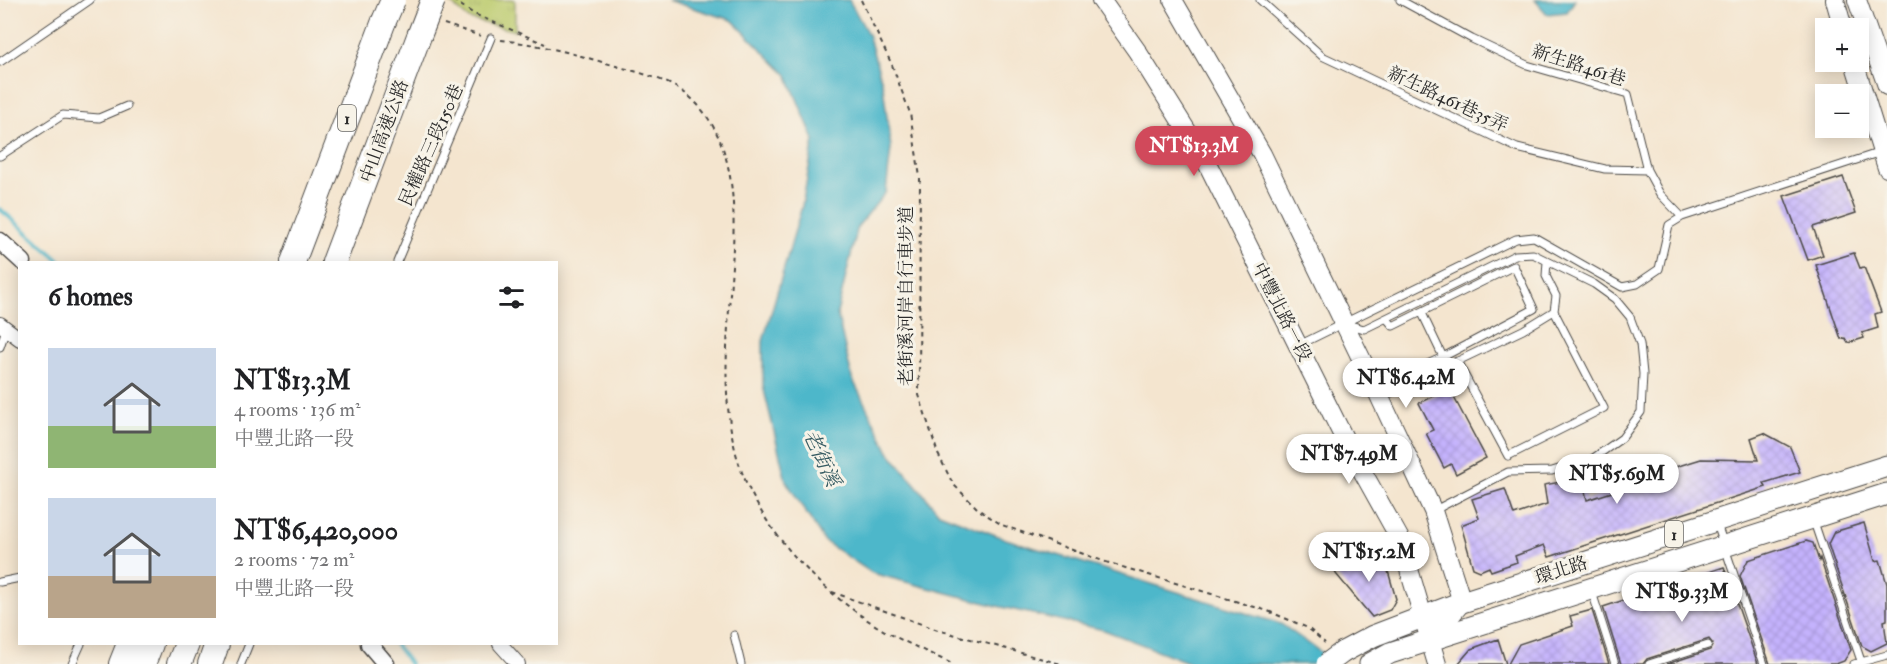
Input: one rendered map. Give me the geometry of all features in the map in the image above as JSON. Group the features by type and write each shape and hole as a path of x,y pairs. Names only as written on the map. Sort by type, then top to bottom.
{"highway":[{"name":"1","path":"291,261 388,11"},
{"name":"中山高速公路","path":"334,261 419,36 436,11"},
{"name":"1","path":"344,261 380,143"},
{"path":"121,664 129,645"},
{"path":"143,664 151,645"},
{"path":"179,664 187,645"},
{"path":"210,664 217,645"}],"main road":[{"name":"中豐北路一段","path":"1101,0 1137,51 1207,163 1346,442 1400,539 1437,664"},
{"path":"1173,0 1262,154 1378,392 1433,511 1462,602 1430,641"},
{"path":"1835,0 1841,18"},
{"path":"1857,0 1887,86"},
{"path":"1857,72 1885,157"},
{"name":"環北路","path":"1332,654 1462,602 1887,466"},
{"name":"環北路","path":"1370,664 1390,653 1887,494"}],"street":[{"path":"0,241 22,261"},
{"path":"3,327 18,338"},
{"path":"370,645 386,664"},
{"path":"501,645 518,664"}],"lane":[{"path":"0,62 90,0"},
{"name":"新生路461巷35弄","path":"1260,0 1322,56 1517,148 1605,169 1647,170"},
{"name":"新生路461巷","path":"1401,0 1461,34 1527,66 1628,94 1647,170 1660,194 1682,217"},
{"name":"民權路三段150巷","path":"397,261 491,38"},
{"path":"0,156 63,115 99,118 127,106"},
{"path":"1299,345 1516,239 1534,237 1622,287 1637,284 1659,269 1669,225 1682,217 1885,157"},
{"path":"1345,324 1364,329 1515,255 1533,254 1594,284 1615,299 1630,317 1640,344 1643,374 1641,412 1622,438 1592,459 1552,471 1508,472 1433,511"},
{"path":"1457,361 1508,456 1604,408 1554,311 1556,296 1546,276 1547,261"},
{"path":"1378,392 1534,309 1514,266 1393,326 1388,319"},
{"path":"1378,392 1457,361 1523,330 1554,311"},
{"path":"1422,313 1443,357"},
{"path":"0,347 3,327"},
{"path":"1813,518 1858,663 1887,655"},
{"path":"1715,520 1764,664"},
{"path":"0,582 18,578"},
{"path":"1591,590 1615,664"},
{"path":"734,635 741,664"},
{"path":"72,664 81,645"},
{"path":"241,664 249,645"},
{"path":"1649,664 1708,645"}],"path":[{"path":"453,0 474,14 548,45 656,77 697,104 714,131 732,185 734,236 724,385 737,458 760,511 792,552 829,591 872,624 952,664"},
{"name":"老街溪河岸自行車步道","path":"861,0 892,65 910,113 920,177 920,395 938,454 953,484 979,510 1002,525 1106,561 1268,611 1308,628 1332,654"},
{"path":"436,11 491,38 548,45"},
{"path":"829,591 938,630 1061,664"}],"green space":[{"path":"447,0 515,0 515,31 469,19"}],"water":[{"name":"老街溪","path":"667,0 849,0 868,34 883,86 891,148 886,192 858,226 837,313 852,378 889,452 939,513 1006,539 1281,624 1322,653 1330,664 1193,664 1104,630 997,606 872,573 824,541 786,481 763,386 763,341 802,206 814,140 787,75 732,20"},
{"path":"1535,0 1575,0 1567,12 1547,14"}],"building":[{"path":"1843,177 1856,213 1813,227 1823,255 1808,260 1784,196"},
{"path":"1854,253 1860,268 1864,267 1881,312 1875,314 1878,328 1862,333 1864,338 1848,343 1845,338 1841,339 1816,265"},
{"path":"1449,388 1486,458 1456,474 1451,464 1444,468 1426,433 1433,430 1419,403"},
{"path":"1764,433 1790,447 1800,472 1764,483 1766,487 1549,557 1544,545 1515,556 1517,562 1491,571 1489,567 1480,571 1473,568 1461,525 1479,518 1472,499 1505,489 1514,515 1547,504 1544,485 1582,478 1587,500 1637,484 1632,471 1669,461 1672,468 1701,459 1758,460 1751,438"},
{"path":"1864,523 1875,561 1880,560 1887,584 1887,620 1884,621 1887,643 1871,651 1862,646 1828,544 1834,532"},
{"path":"1806,541 1813,543 1819,561 1820,558 1851,650 1844,661 1836,664 1770,664 1740,576 1748,560"},
{"path":"1382,550 1396,599 1390,610 1372,617 1336,574 1334,568"},
{"path":"1724,567 1758,664 1667,664 1710,650 1713,644 1709,639 1647,659 1643,664 1621,664 1603,607"},
{"path":"1592,610 1609,664 1508,664 1519,644 1573,626 1570,616"},
{"path":"1498,639 1506,664 1458,664 1471,649"}],"waterway":[{"path":"0,209 60,261"},
{"path":"396,645 410,664"}]}
